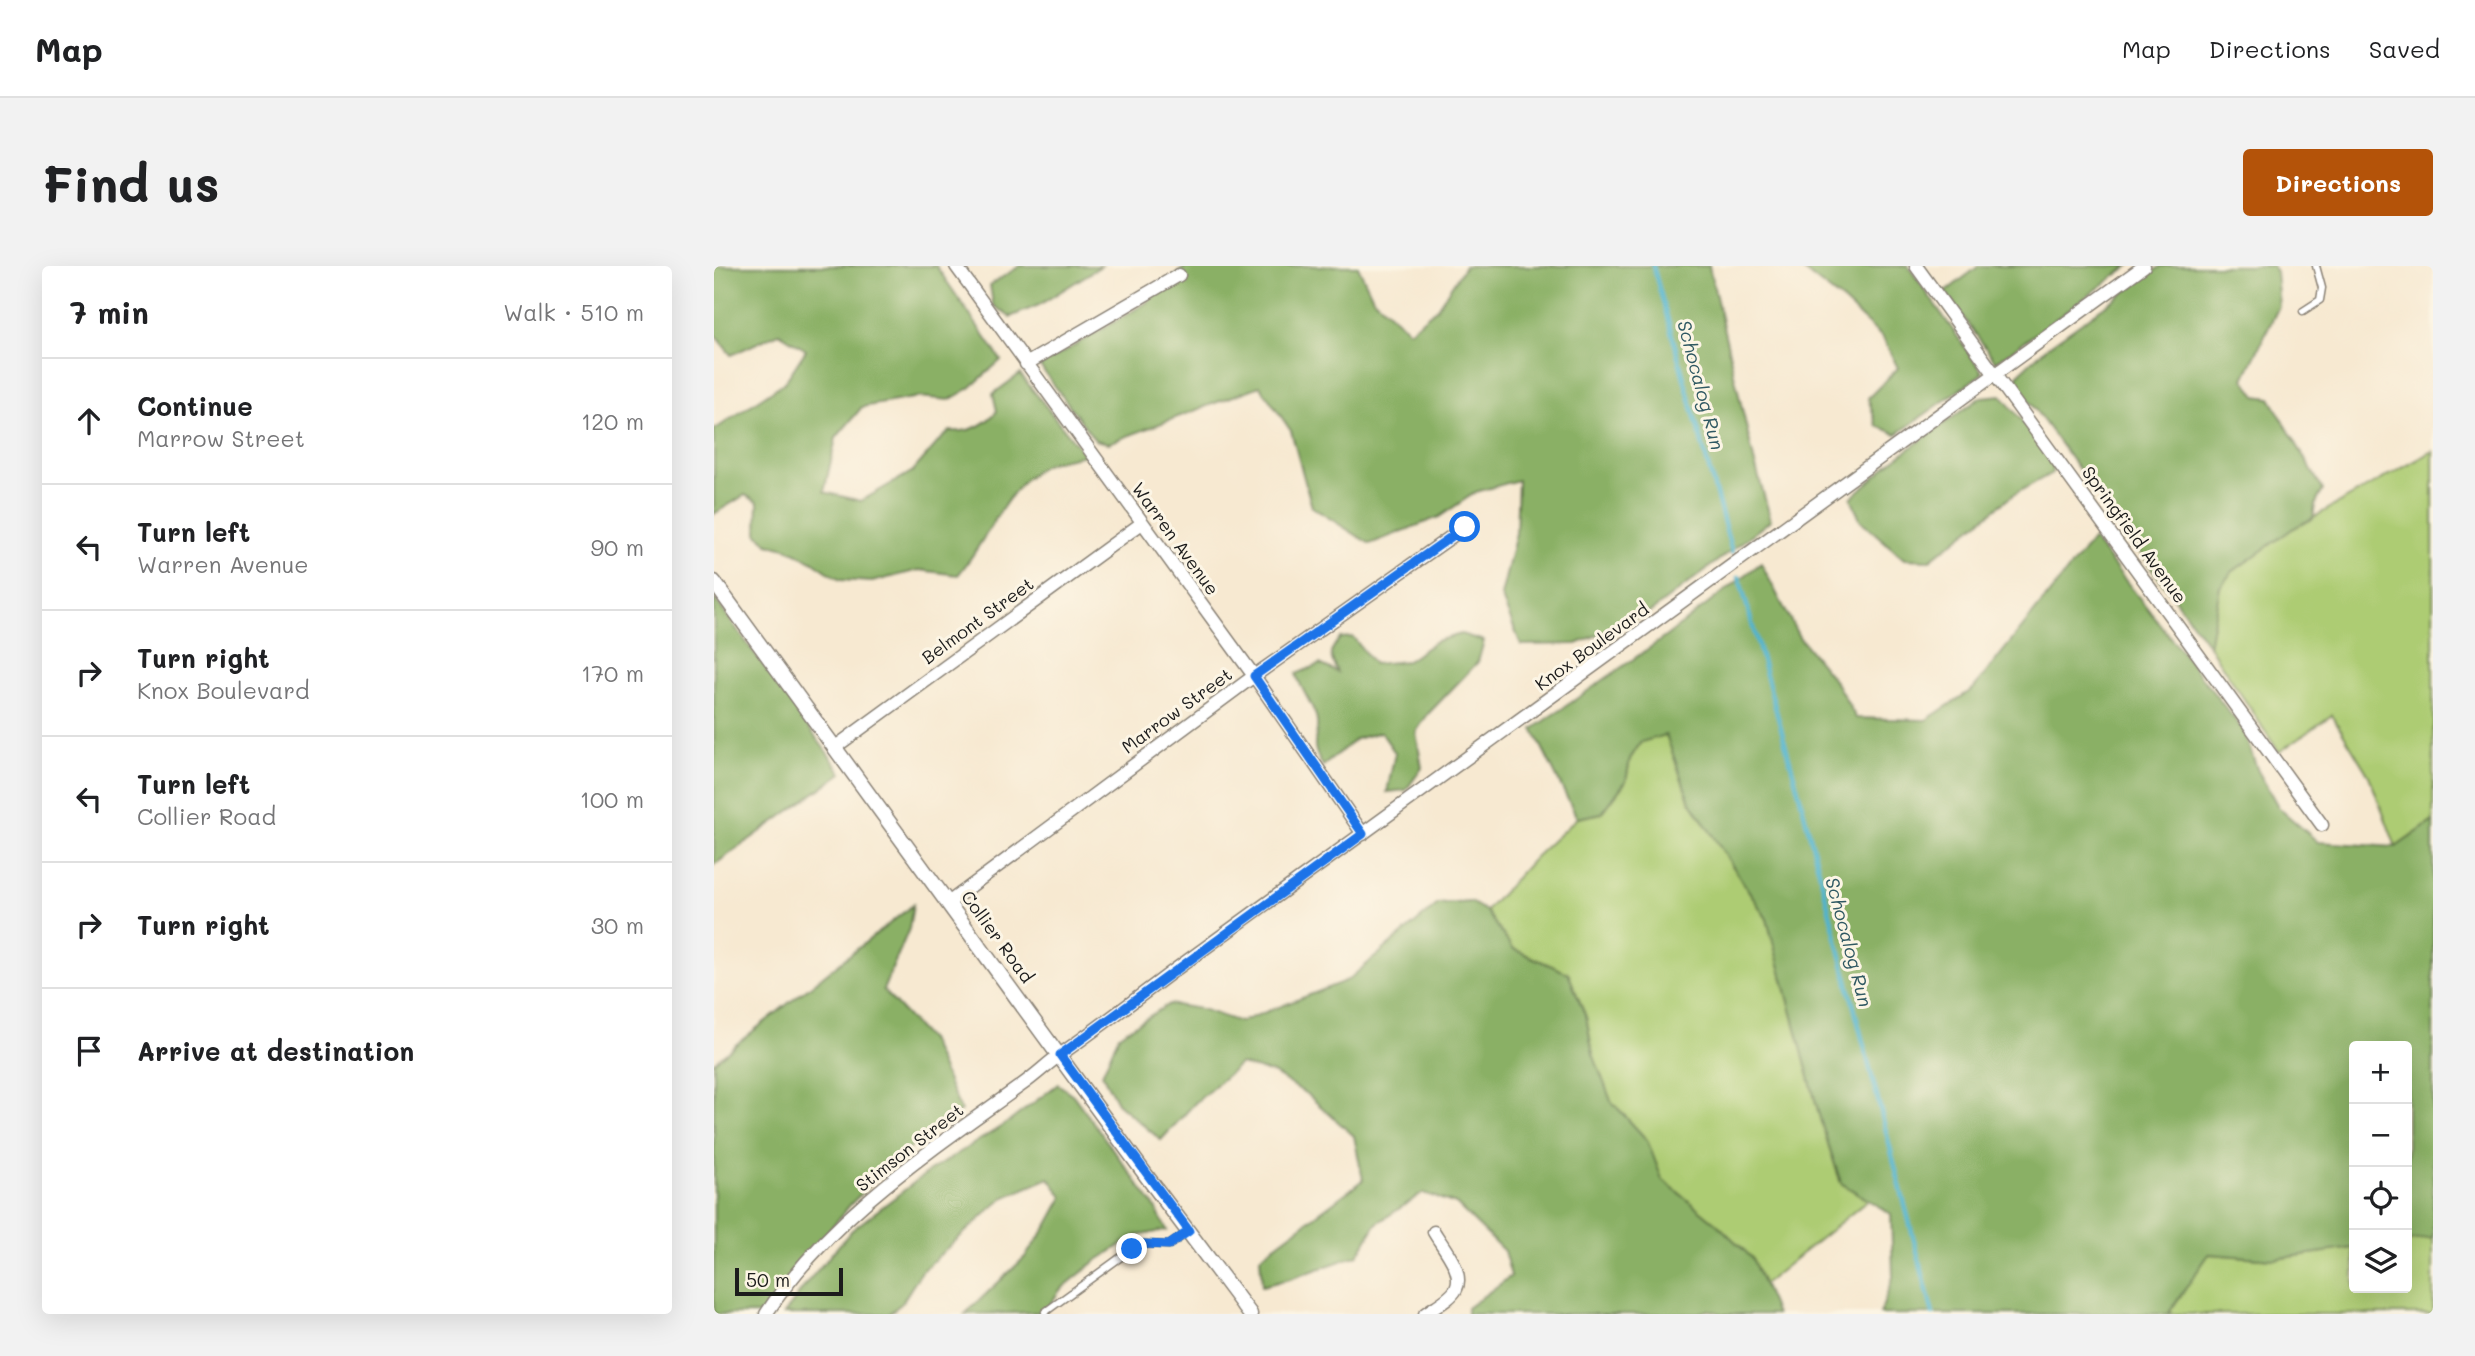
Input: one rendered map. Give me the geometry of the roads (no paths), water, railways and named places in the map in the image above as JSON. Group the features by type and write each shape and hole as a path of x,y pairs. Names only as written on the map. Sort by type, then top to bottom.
{"street":[{"name":"Warren Avenue","path":"956,266 1254,676 1363,834"},
{"name":"Springfield Avenue","path":"1916,266 2322,825"},
{"name":"Knox Boulevard","path":"1060,1055 2144,266"},
{"path":"1026,364 1180,275"},
{"name":"Belmont Street","path":"834,748 1142,523"},
{"name":"Marrow Street","path":"948,903 1254,676 1465,527"},
{"name":"Collier Road","path":"714,582 1250,1314"},
{"name":"Stimson Street","path":"766,1314 792,1280 874,1194 1060,1055"},
{"path":"1425,1314 1457,1289 1458,1279 1454,1267 1434,1232"}],"lane":[{"path":"2303,311 2320,300 2322,288 2316,266"},
{"path":"1045,1312 1132,1249 1143,1244 1169,1245 1189,1231"}],"waterway":[{"name":"Schocalog Run","path":"1653,266 1732,552"},
{"name":"Schocalog Run","path":"1739,577 1800,797 1933,1314"}]}
